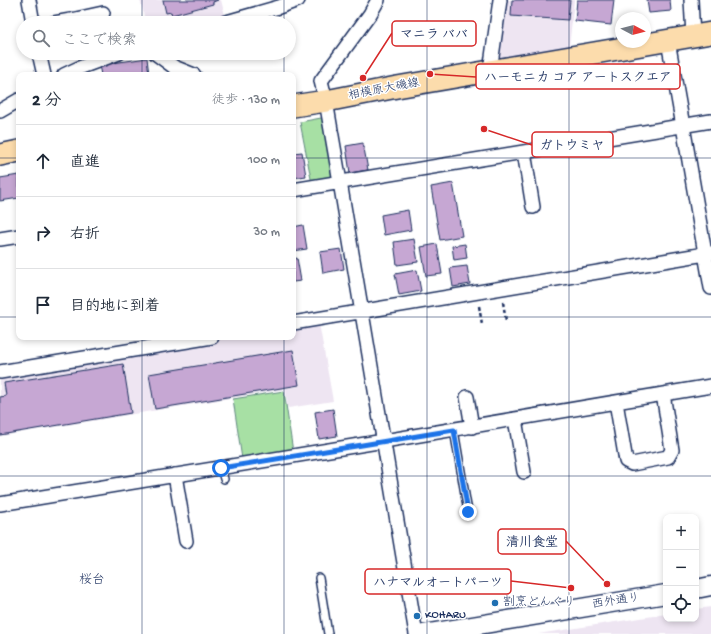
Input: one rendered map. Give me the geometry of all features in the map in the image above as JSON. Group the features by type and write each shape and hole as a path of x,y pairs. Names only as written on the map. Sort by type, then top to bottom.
{"main road":[{"name":"相模原大磯線","path":"296,106 702,35"},
{"path":"0,154 16,151"}],"street":[{"path":"29,0 32,16"},
{"path":"248,16 298,0"},
{"path":"378,0 370,14 321,81 326,101 340,182 416,634"},
{"path":"490,71 500,0"},
{"path":"691,0 702,35"},
{"path":"90,16 103,13"},
{"path":"668,41 708,253 711,288"},
{"path":"41,60 43,72"},
{"path":"70,72 100,60"},
{"path":"164,60 174,67 186,72"},
{"path":"0,111 16,102"},
{"path":"296,189 711,121"},
{"path":"524,152 533,207"},
{"path":"0,239 16,236"},
{"path":"296,322 708,253"},
{"path":"0,372 194,340"},
{"path":"0,504 175,475 222,473 384,441 711,386"},
{"path":"616,402 626,461 632,464 668,457 672,450 663,394"},
{"path":"467,397 472,427"},
{"path":"515,419 524,472"},
{"path":"175,475 186,541"},
{"path":"699,588 711,586"},
{"name":"西外通り","path":"424,634 663,594"}],"lane":[{"path":"454,430 468,512"},
{"path":"319,578 328,634"}],"path":[{"path":"500,288 506,321"}],"shaded area":[{"path":"140,0 221,0 225,16 144,16"},
{"path":"503,0 574,0 569,49 493,63"},
{"path":"319,323 333,401 288,408 285,389 0,436 0,376 214,340 296,340 296,327"},
{"path":"711,607 711,634 538,634 663,614 663,622 699,622 699,609"}],"green space":[{"path":"321,118 324,119 335,178 312,184 300,122"},
{"path":"284,391 293,452 242,459 233,399"}],"building":[{"path":"163,0 218,0 213,2 213,4 172,15 171,12 166,13"},
{"path":"512,0 570,0 568,20 511,16"},
{"path":"577,0 614,0 611,25 575,21"},
{"path":"647,0 670,0 671,11 649,12"},
{"path":"133,60 147,60 149,72 100,72 99,65"},
{"path":"363,143 368,170 350,173 346,146"},
{"path":"302,152 306,176 296,178 296,153"},
{"path":"16,175 16,198 0,201 0,178"},
{"path":"453,183 462,236 440,240 431,187"},
{"path":"408,210 411,230 384,235 381,215"},
{"path":"303,225 307,249 296,251 296,226"},
{"path":"414,239 418,262 397,265 394,242"},
{"path":"437,244 442,274 426,276 421,247"},
{"path":"465,244 467,258 454,260 452,246"},
{"path":"341,249 344,269 323,273 320,252"},
{"path":"296,258 301,281 296,282"},
{"path":"467,266 470,284 453,287 450,268"},
{"path":"417,270 421,291 399,295 395,274"},
{"path":"293,350 299,385 155,409 149,374"},
{"path":"123,364 131,413 0,435 0,397 6,396 4,383"},
{"path":"333,409 337,436 319,439 315,412"}],"place":[{"name":"ハーモニカ コア アートスクエア","path":"430,74"},
{"name":"マニラ ババ","path":"363,78"},
{"name":"ガトウミヤ","path":"484,129"},
{"name":"清川食堂","path":"607,584"},
{"name":"ハナマルオートパーツ","path":"571,588"},
{"name":"割烹どんぐり","path":"495,603"},
{"name":"KOHARU","path":"417,616"}],"district":[{"name":"桜台","path":"92,580"}],"route":[{"path":"221,468 454,430 468,512"}]}
